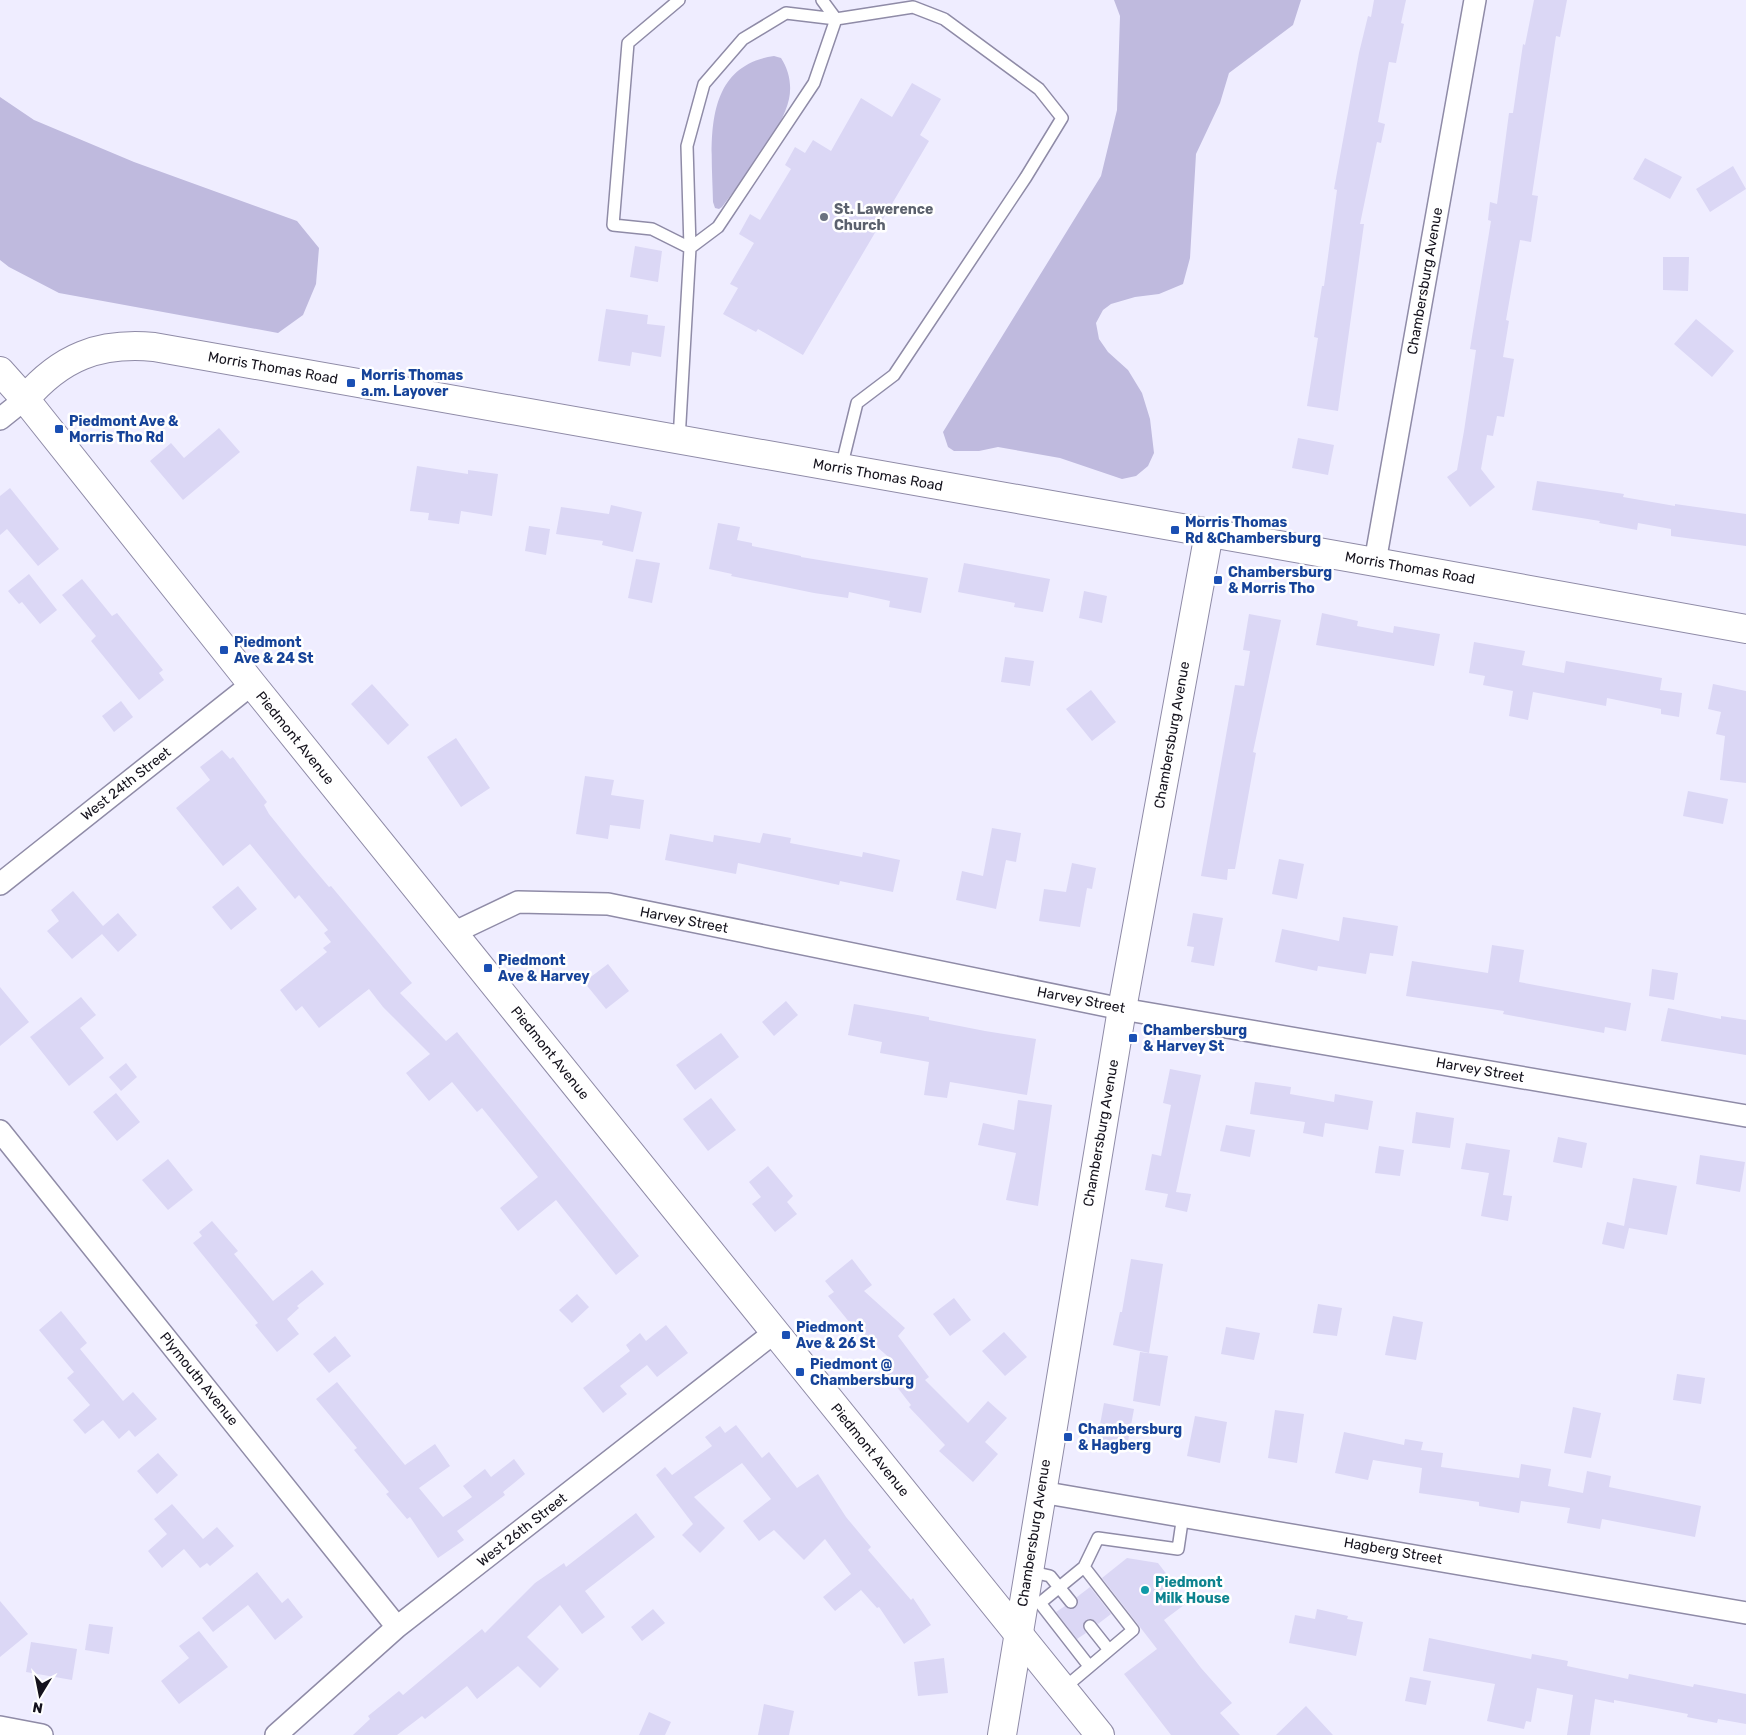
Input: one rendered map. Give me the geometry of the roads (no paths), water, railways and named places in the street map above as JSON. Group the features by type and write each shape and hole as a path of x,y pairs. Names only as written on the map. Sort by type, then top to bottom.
{"main road":[{"name":"Morris Thomas Road","path":"26,399 52,372 77,358 97,350 135,346 841,468 1746,629"},
{"name":"Piedmont Avenue","path":"0,371 26,399 252,684 1100,1735"},
{"name":"Chambersburg Avenue","path":"1002,1735 1122,1008 1209,533"}],"street":[{"name":"Chambersburg Avenue","path":"1376,562 1475,0"},
{"path":"0,419 26,399"},
{"name":"West 24th Street","path":"0,884 252,684"},
{"name":"Harvey Street","path":"453,933 518,902 608,904 1122,1008 1746,1116"},
{"name":"Plymouth Avenue","path":"0,1131 397,1627"},
{"name":"West 26th Street","path":"276,1735 397,1627 775,1332"},
{"name":"Hagberg Street","path":"1041,1492 1746,1613"},
{"path":"0,1727 42,1735"}],"lane":[{"path":"679,0 628,43 613,225 652,229 690,248"},
{"path":"822,0 836,19"},
{"path":"680,440 690,248 687,146 704,84 743,39 786,13 836,19 913,7 944,19 1039,89 1062,118 1026,176 894,375 857,404 841,468"},
{"path":"690,248 718,227 814,83 836,19"},
{"path":"1089,1666 1040,1603 1084,1568 1098,1538 1178,1548 1183,1515"},
{"path":"1063,1689 1133,1630 1084,1568"},
{"path":"1028,1571 1050,1576 1071,1602"},
{"path":"1090,1626 1110,1650"}],"place":[{"name":"St. Lawerence Church","path":"824,217"},
{"name":"Morris Thomas a.m. Layover","path":"351,383"},
{"name":"Piedmont Ave & Morris Tho Rd","path":"59,429"},
{"name":"Morris Thomas Rd &Chambersburg","path":"1175,530"},
{"name":"Chambersburg & Morris Tho","path":"1218,580"},
{"name":"Piedmont Ave & 24 St","path":"224,650"},
{"name":"Piedmont Ave & Harvey","path":"488,968"},
{"name":"Chambersburg & Harvey St","path":"1133,1038"},
{"name":"Piedmont Ave & 26 St","path":"786,1335"},
{"name":"Piedmont @ Chambersburg","path":"800,1372"},
{"name":"Chambersburg & Hagberg","path":"1068,1437"},
{"name":"Piedmont Milk House","path":"1145,1590"}]}
